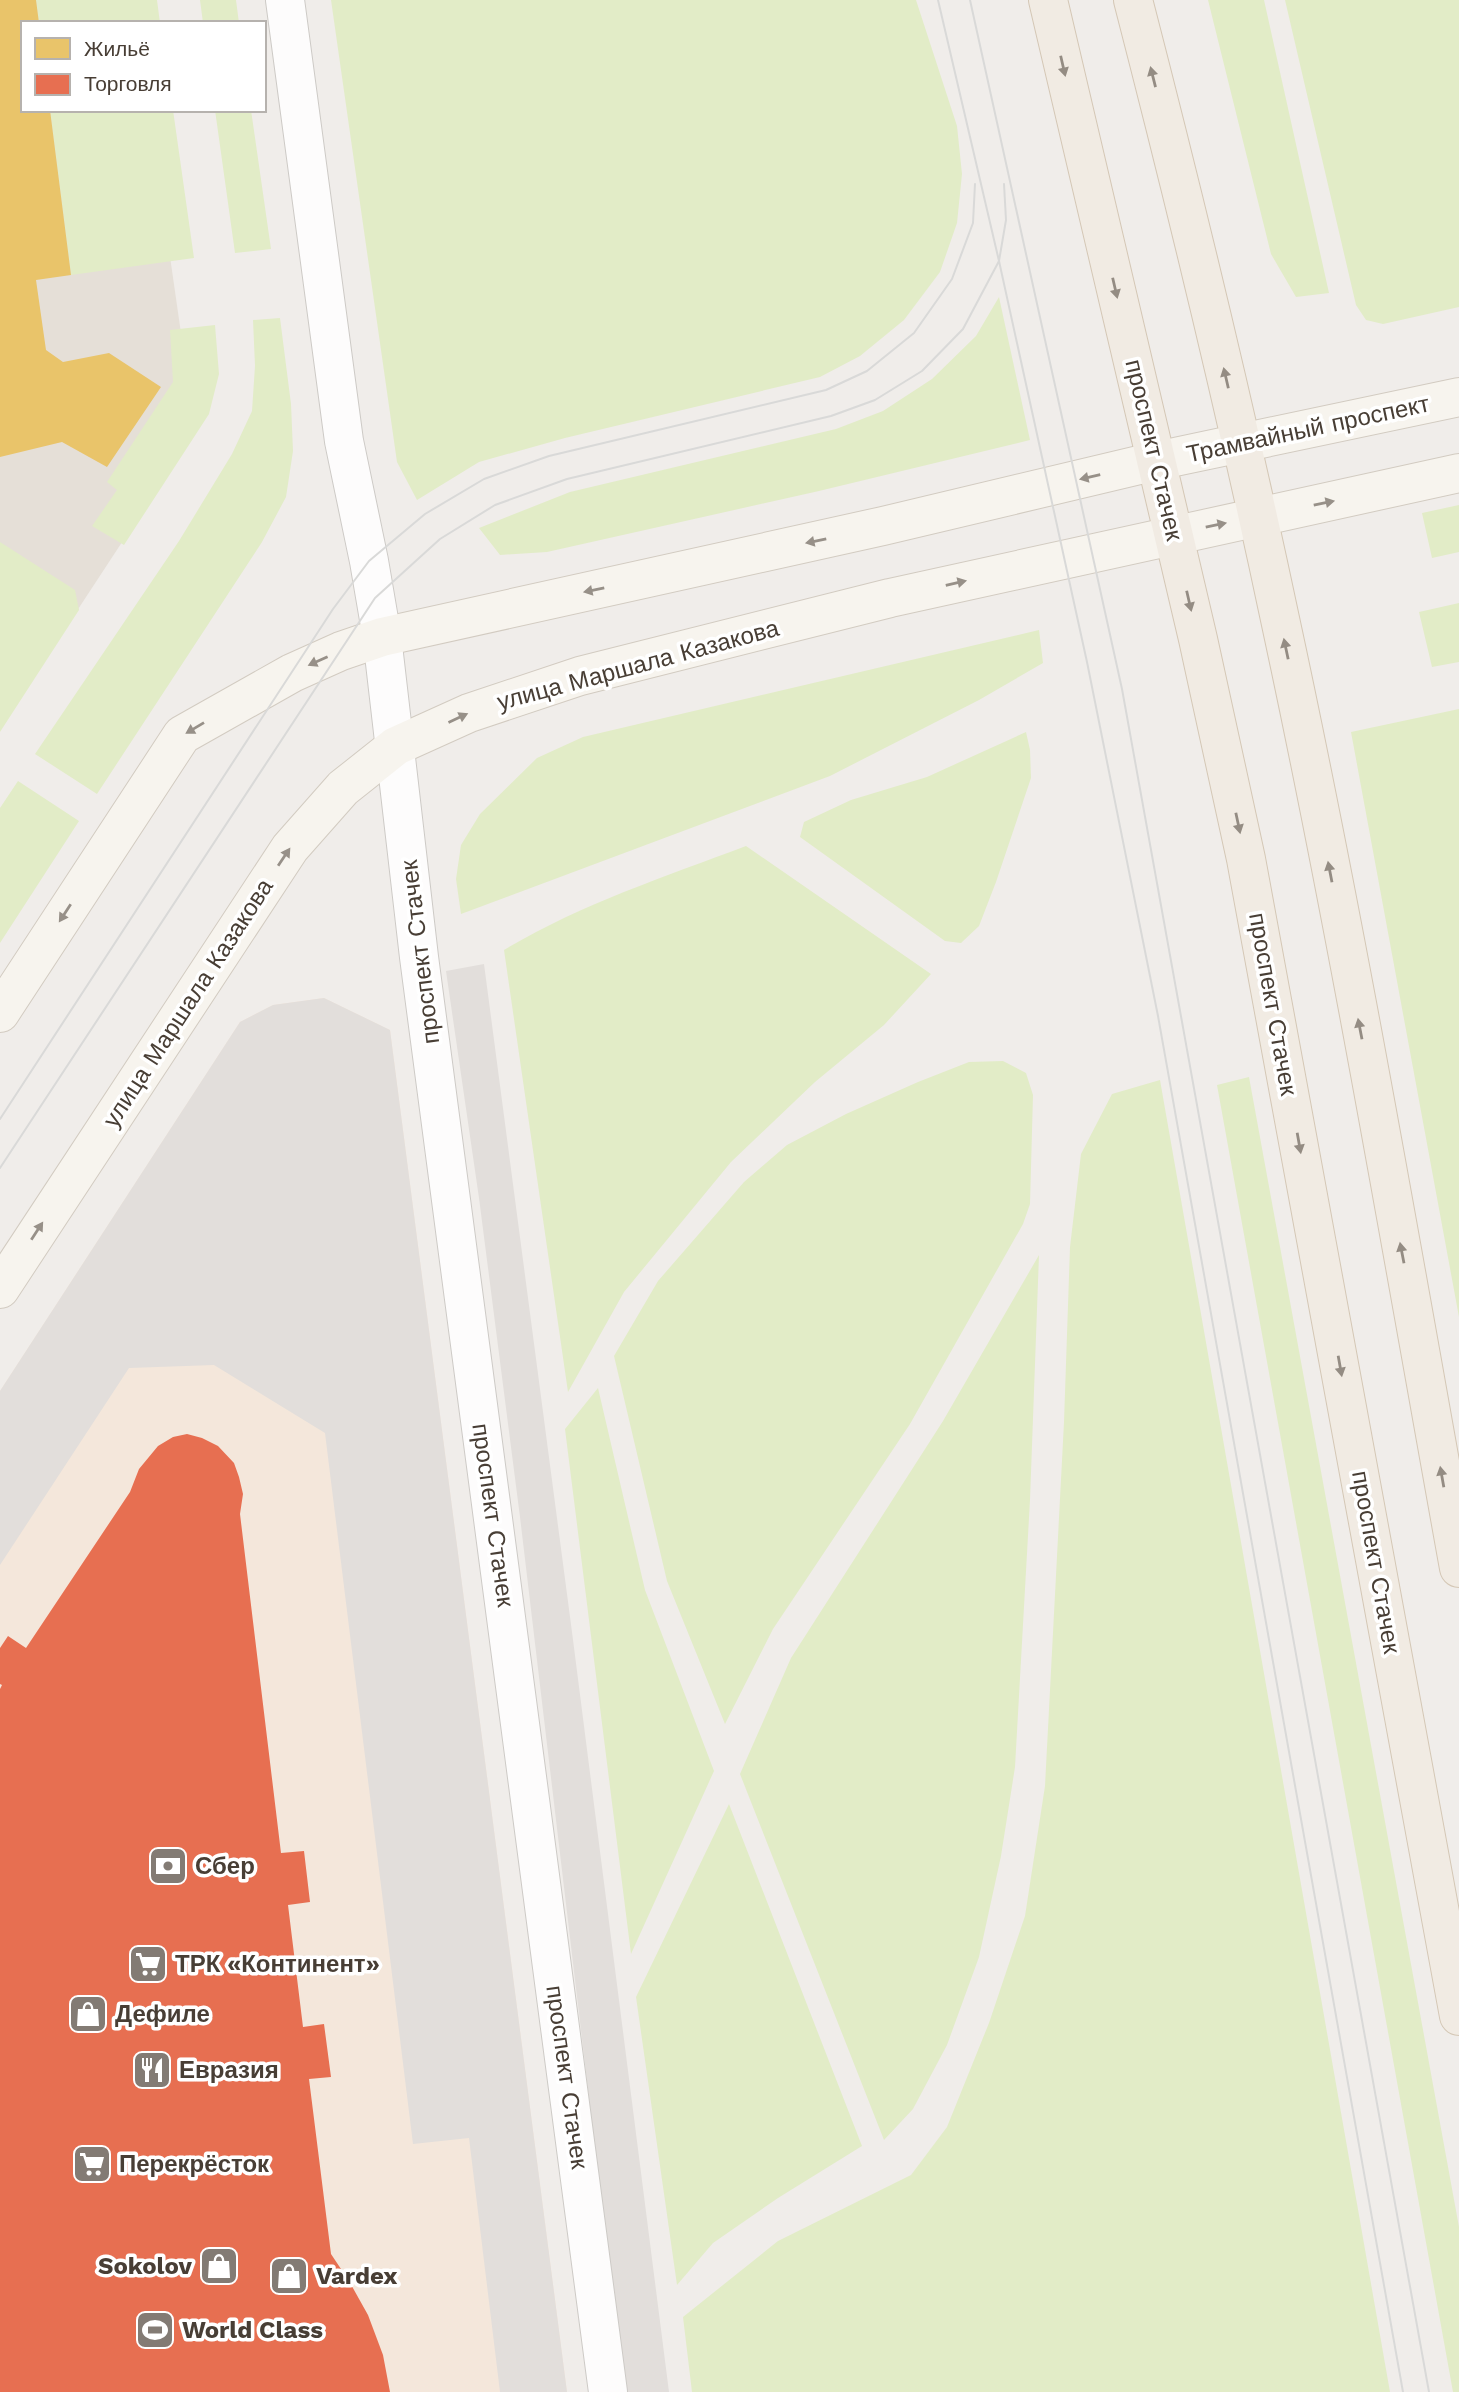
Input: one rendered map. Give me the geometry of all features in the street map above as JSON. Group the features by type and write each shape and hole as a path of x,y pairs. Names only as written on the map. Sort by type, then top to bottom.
{"main road":[{"name":"проспект Стачек","path":"1048,0 1174,534 1247,859 1459,2016"},
{"path":"1133,0 1242,444 1280,619 1343,939 1459,1568"}],"street":[{"name":"проспект Стачек","path":"285,0 344,441 382,637 419,957 608,2392"},
{"name":"Трамвайный проспект","path":"1156,461 1459,397"},
{"path":"0,1013 182,735 292,673 341,651 382,637 883,526 1156,461"},
{"path":"1174,534 1459,473"},
{"name":"улица Маршала Казакова","path":"0,1289 290,848 343,788 396,746 469,713 580,676 890,598 1174,534"}],"shaded area":[{"path":"0,0 133,0 33,21 21,21 21,112 149,112 195,431 0,728"},
{"path":"484,964 669,2392 624,2392 520,1517 479,1198 446,971"},
{"path":"324,998 390,1030 567,2392 0,2392 0,1391 240,1022 273,1005"},
{"path":"324,998 390,1030 567,2392 500,2392 469,2138 413,2144 325,1433 214,1365 129,1368 0,1565 0,1391 240,1022 273,1005"}],"green space":[{"path":"36,0 157,0 160,21 39,21"},
{"path":"200,0 236,0 239,21 203,21"},
{"path":"331,0 916,0 957,126 962,174 957,223 940,272 904,320 860,356 820,377 565,438 479,462 417,500 397,462"},
{"path":"1208,0 1264,0 1329,293 1296,297 1271,254"},
{"path":"1285,0 1459,0 1459,307 1383,324 1366,320 1356,305"},
{"path":"50,112 173,112 194,258 71,275"},
{"path":"215,112 251,112 271,249 235,253"},
{"path":"999,297 1030,440 547,552 500,555 479,528 570,492 836,429 883,411 932,379 976,336"},
{"path":"280,318 291,404 293,451 286,497 262,542 97,794 35,754 179,541 232,454 252,411 255,366 253,320"},
{"path":"215,325 219,374 209,414 124,545 92,526 117,490 107,482 173,382 170,330"},
{"path":"1459,505 1459,552 1432,558 1422,513"},
{"path":"0,542 75,590 79,610 0,732"},
{"path":"1459,603 1459,662 1432,667 1419,612"},
{"path":"1039,630 1043,663 979,700 830,776 461,914 456,879 461,845 480,814 537,758 583,737"},
{"path":"1459,709 1459,1317 1351,732"},
{"path":"1026,732 1031,778 979,926 961,943 945,941 800,837 804,822 851,800 927,777"},
{"path":"18,781 79,821 0,943 0,808"},
{"path":"746,846 931,974 884,1025 815,1082 731,1162 624,1292 568,1392 504,950 592,905"},
{"path":"1003,1061 1026,1073 1033,1095 1030,1204 1023,1224 910,1424 773,1629 725,1724 667,1581 614,1356 658,1281 744,1182 787,1145 846,1114 969,1062"},
{"path":"1249,1077 1459,2227 1459,2392 1453,2392 1217,1085"},
{"path":"1160,1080 1390,2392 692,2392 683,2317 778,2241 911,2175 947,2127 989,2023 1025,1916 1045,1786 1064,1422 1070,1247 1081,1154 1112,1094"},
{"path":"1039,1255 1030,1500 1015,1767 1001,1856 979,1957 947,2045 913,2109 884,2140 740,1774 791,1658 943,1421"},
{"path":"598,1388 645,1590 714,1771 631,1954 565,1429"},
{"path":"729,1804 862,2146 778,2198 713,2243 677,2285 636,1997"}],"building: Жильё":[{"path":"0,0 36,0 39,21 21,21 21,112 50,112 71,275 36,280 46,350 63,362 109,353 161,387 107,467 62,442 0,457"}],"building: Торговля":[{"name":"ТРК «Континент»","path":"187,1434 218,1446 234,1463 243,1494 240,1514 281,1853 304,1851 310,1902 288,1905 303,2027 324,2024 331,2077 309,2079 331,2254 368,2315 383,2355 390,2392 0,2392 0,1648 8,1636 26,1648 130,1492 139,1469 158,1446 173,1437"}],"tram line":[{"path":"938,0 999,261 1087,662 1158,1016 1403,2392"},
{"path":"970,0 1122,689 1429,2392"},
{"path":"0,1119 333,609 369,561 425,514 484,479 549,456 826,390 867,371 914,333 952,279 973,223 975,184"},
{"path":"0,1168 375,598 440,539 495,505 567,479 831,416 875,400 922,371 963,329 999,261 1006,220 1004,184"}],"place":[{"name":"Сбер","path":"168,1866"},
{"name":"ТРК «Континент»","path":"148,1964"},
{"name":"Дефиле","path":"88,2014"},
{"name":"Евразия","path":"152,2070"},
{"name":"Перекрёсток","path":"92,2164"},
{"name":"Sokolov","path":"219,2266"},
{"name":"Vardex","path":"289,2276"},
{"name":"World Class","path":"155,2330"}]}
